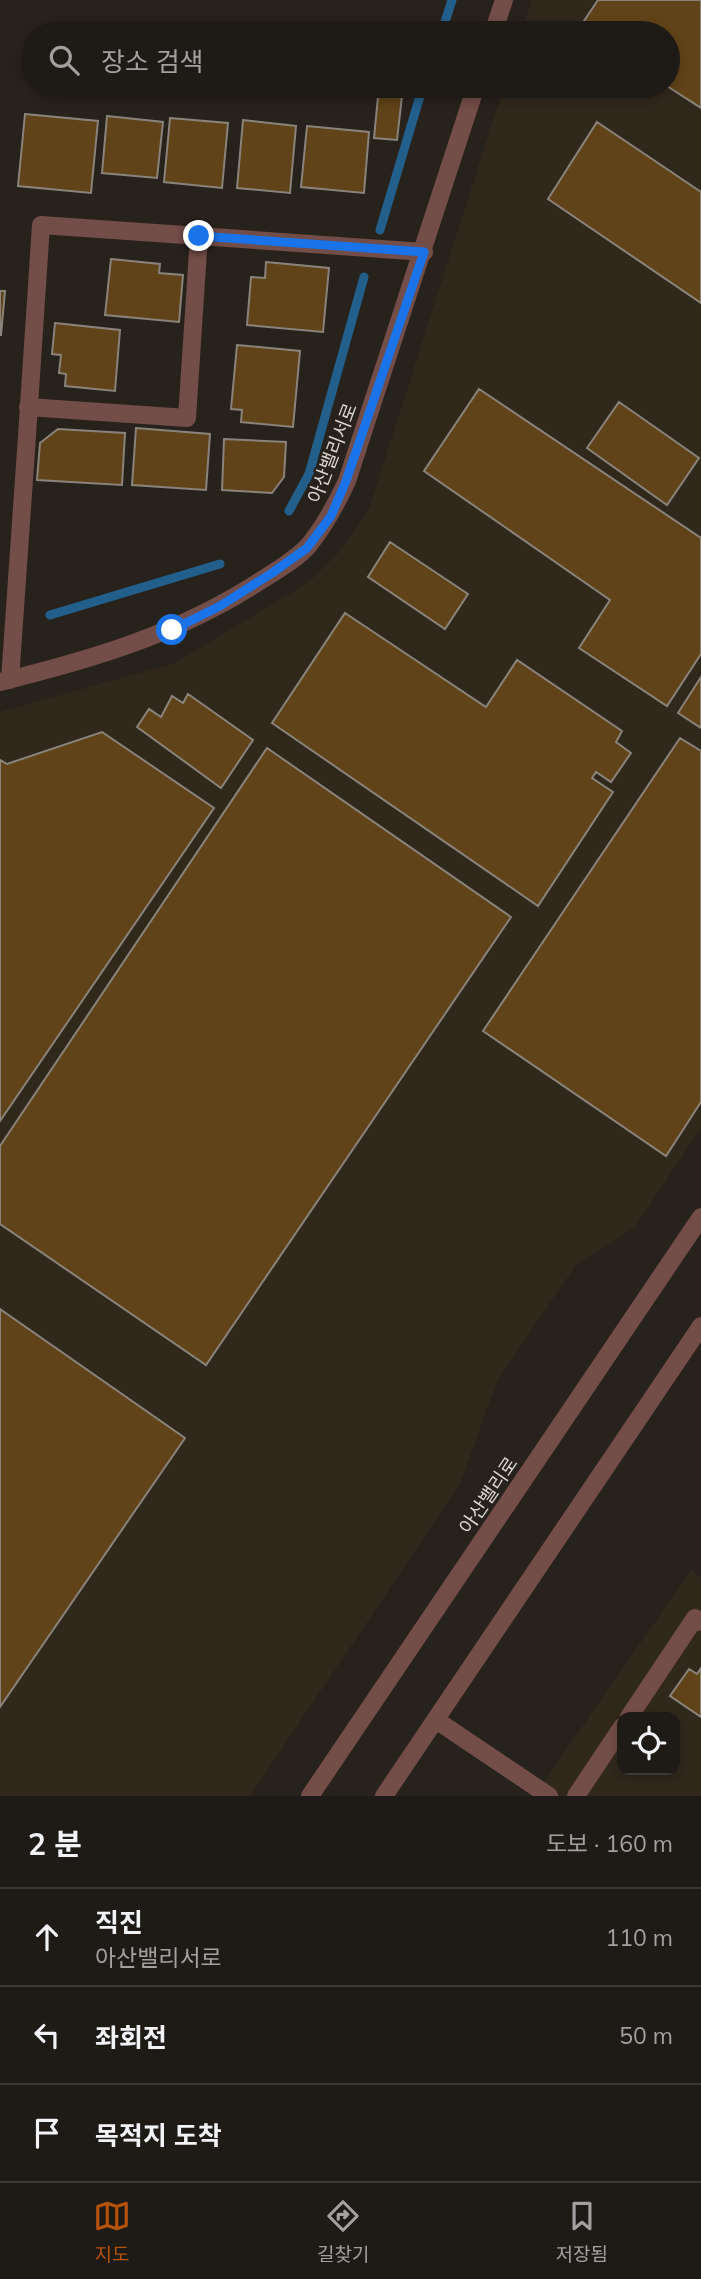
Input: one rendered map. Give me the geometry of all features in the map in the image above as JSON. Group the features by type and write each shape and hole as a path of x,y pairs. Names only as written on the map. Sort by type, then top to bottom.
{"street":[{"path":"497,21 504,0"},
{"name":"아산밸리서로","path":"5,681 113,651 172,630 220,606 307,548 331,516 346,481 424,252 472,98"},
{"path":"5,681 29,407 41,225 424,252"},
{"path":"29,407 187,418 199,236"},
{"name":"아산밸리로","path":"310,1796 701,1217"},
{"path":"384,1796 701,1326"},
{"path":"632,1712 695,1618 701,1622"},
{"path":"436,1720 549,1796"},
{"path":"576,1796 617,1734"}],"shaded area":[{"path":"532,0 701,0 701,1128 635,1227 576,1265 498,1379 460,1484 250,1796 0,1796 0,712 175,663 309,582 341,550 369,509 500,98 680,98 680,21 525,21"},
{"path":"691,1570 701,1577 701,1796 534,1796"}],"building":[{"path":"598,0 701,0 701,108 680,94 680,21 584,21"},
{"path":"378,98 402,98 397,140 374,138"},
{"path":"25,114 98,121 91,193 18,186"},
{"path":"107,116 163,122 157,178 102,173"},
{"path":"170,118 228,123 222,188 164,182"},
{"path":"243,120 296,126 290,193 237,188"},
{"path":"597,122 701,192 701,303 548,199"},
{"path":"307,126 369,132 364,193 301,187"},
{"path":"111,259 160,264 159,273 183,275 179,322 105,315"},
{"path":"266,262 329,268 323,332 247,325 251,277 265,278"},
{"path":"0,291 5,291 1,335 0,335"},
{"path":"55,323 120,330 115,391 65,386 66,374 59,373 61,355 52,354"},
{"path":"237,345 300,351 293,427 241,422 242,410 231,409"},
{"path":"479,389 701,538 701,654 667,706 579,648 610,600 424,471"},
{"path":"619,402 699,458 667,505 587,448"},
{"path":"136,428 210,434 206,490 132,485"},
{"path":"58,429 125,433 122,485 37,480 40,443"},
{"path":"224,439 286,442 284,477 272,493 222,490"},
{"path":"390,542 468,594 445,629 368,577"},
{"path":"345,613 486,707 517,660 622,731 616,742 631,753 611,782 596,772 592,778 613,792 538,906 272,723"},
{"path":"701,677 701,728 678,713"},
{"path":"188,694 253,740 221,788 137,727 149,709 161,717 172,696 183,703"},
{"path":"102,732 214,808 0,1121 0,760 7,764"},
{"path":"680,738 701,751 701,1102 666,1156 483,1031"},
{"path":"267,748 511,917 206,1365 0,1224 0,1146"},
{"path":"0,1309 185,1438 0,1707"},
{"path":"701,1668 701,1717 670,1696 689,1669 697,1674"}],"waterway":[{"path":"445,21 452,0"},
{"path":"380,230 419,98"},
{"path":"289,511 309,474 364,277"},
{"path":"50,615 220,564"}],"route":[{"path":"172,630 220,606 307,548 331,516 346,481 424,252 199,236"}]}
